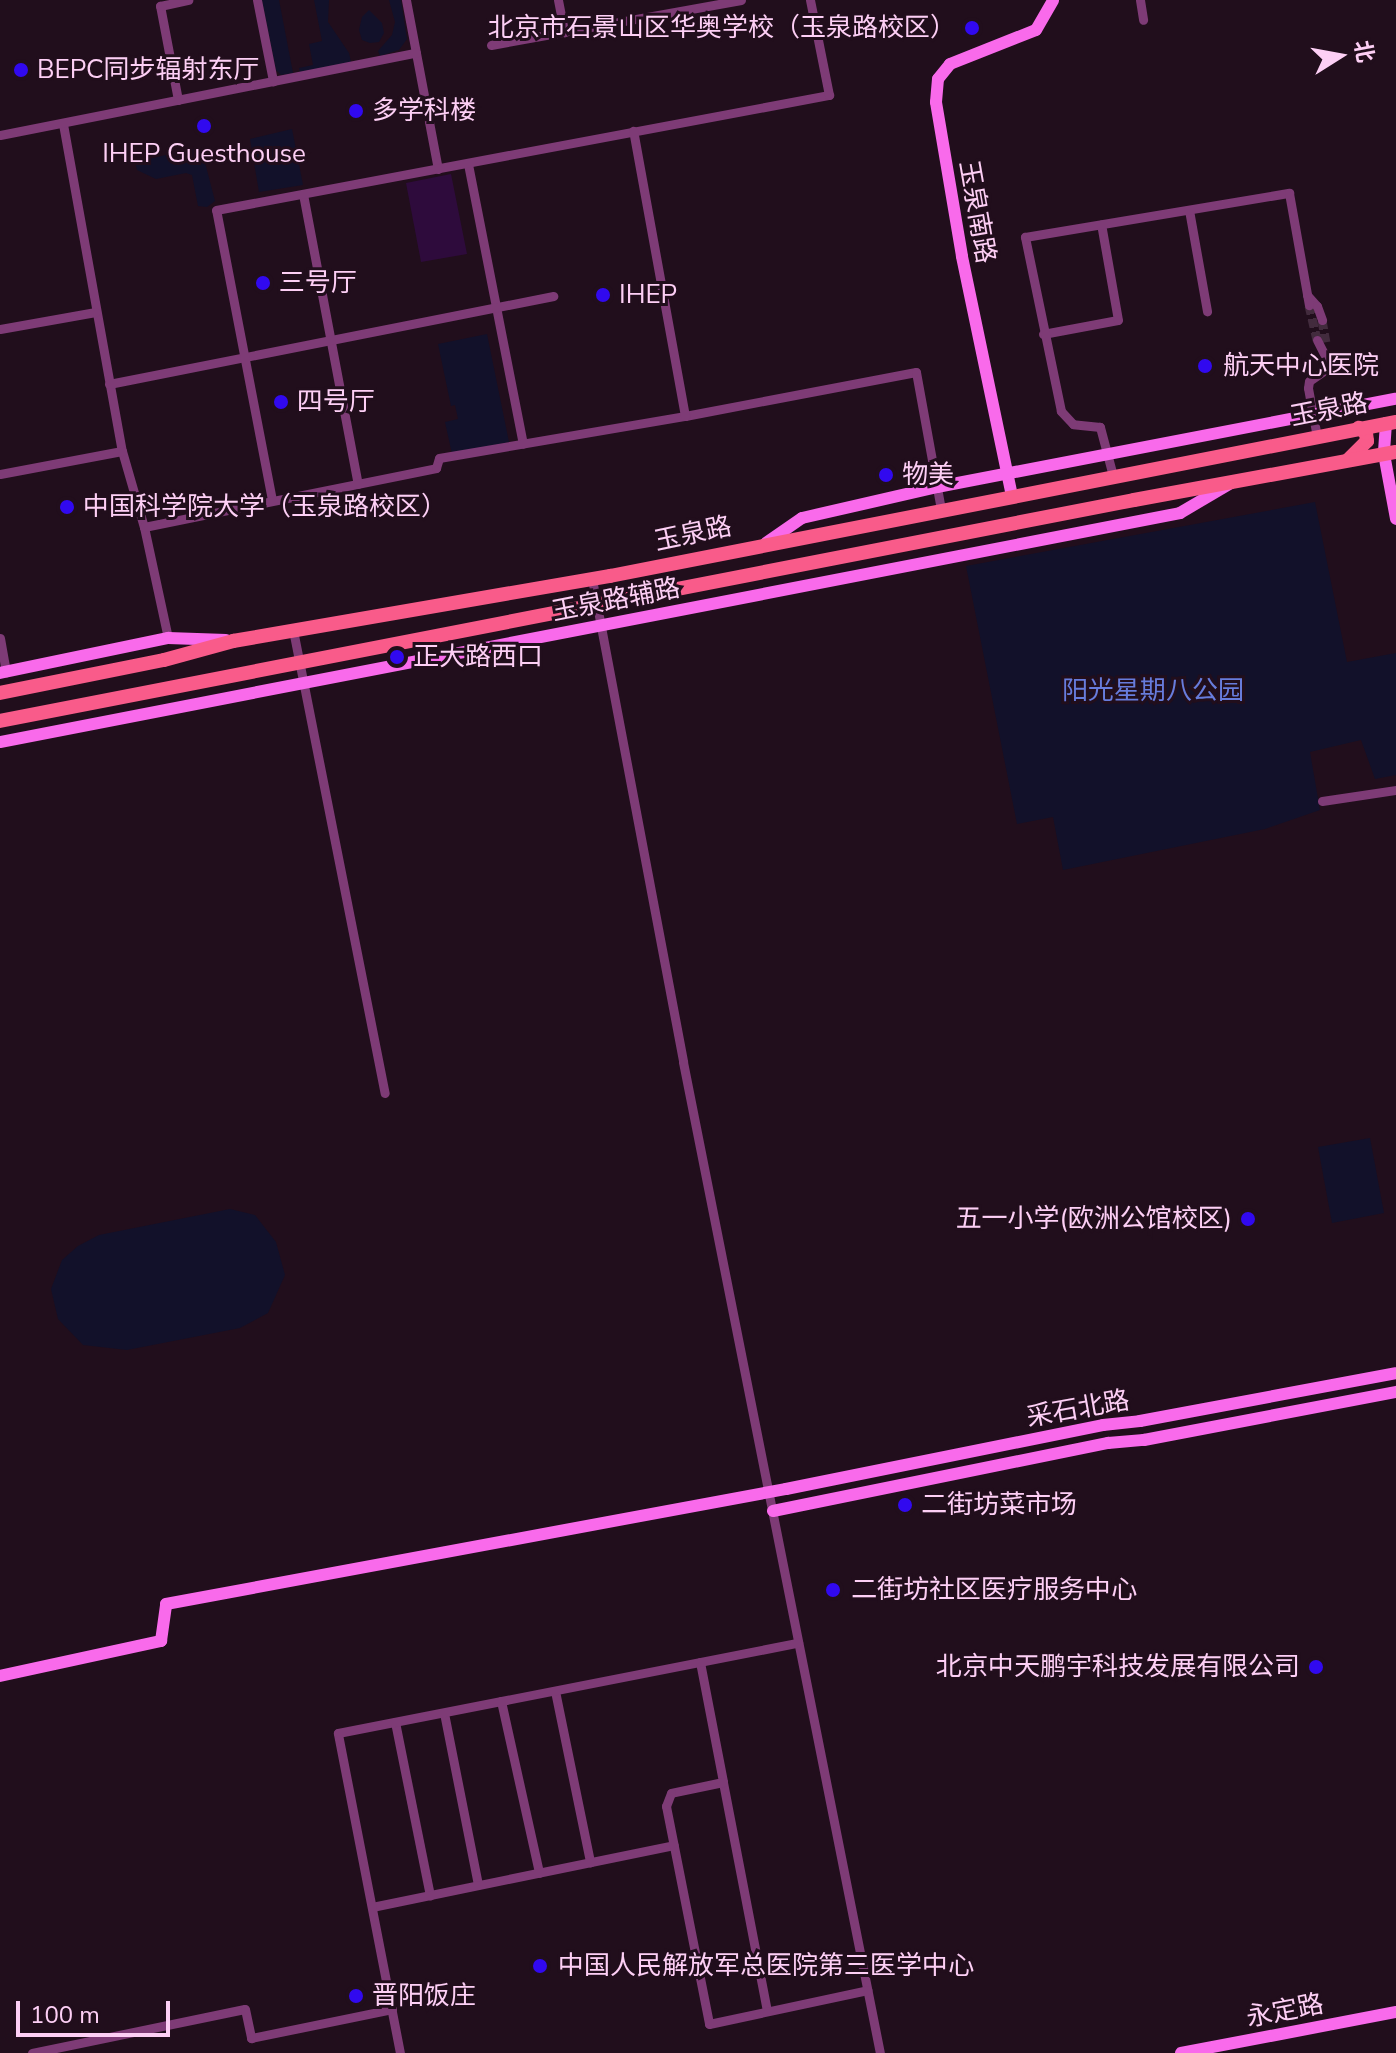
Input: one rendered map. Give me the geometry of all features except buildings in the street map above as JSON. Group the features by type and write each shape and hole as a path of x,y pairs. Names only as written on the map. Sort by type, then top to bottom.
{"main road":[{"name":"玉泉路","path":"0,693 164,660 233,641 592,579 1391,423"},
{"path":"1348,461 1367,441 1366,433 1359,428"},
{"name":"玉泉路","path":"0,721 1392,451"},
{"path":"628,572 622,584 625,592 634,596"}],"street":[{"path":"178,100 160,6 188,0"},
{"path":"257,0 273,81"},
{"path":"406,0 438,169"},
{"path":"558,0 564,32"},
{"path":"491,45 741,0"},
{"path":"272,500 216,210 829,95 810,0"},
{"name":"玉泉南路","path":"1012,496 962,256 936,102 938,79 950,64 967,54 1023,38 1036,30 1053,0"},
{"path":"1140,0 1143,20"},
{"path":"0,135 416,53"},
{"path":"63,124 122,451 144,527 168,638"},
{"path":"633,131 685,416"},
{"path":"468,164 523,444"},
{"path":"1113,476 1100,427 1073,424 1064,418 1043,334 1025,237 1289,193 1308,300 1317,306 1322,320"},
{"path":"303,194 358,484"},
{"path":"1189,210 1207,311"},
{"path":"1043,334 1118,320 1101,224"},
{"path":"109,384 553,296"},
{"path":"0,329 95,312"},
{"path":"1317,437 1309,381 1325,370 1322,345"},
{"path":"144,527 436,468 439,458 916,372 941,509"},
{"path":"766,543 802,518 937,487 1396,399"},
{"path":"1391,423 1396,519"},
{"path":"0,474 122,451"},
{"name":"玉泉路辅路","path":"0,742 1180,513 1233,482"},
{"path":"592,579 880,2053"},
{"path":"293,630 385,1093"},
{"path":"0,638 3,672 168,638 233,641"},
{"path":"1322,801 1396,790"},
{"name":"采石北路","path":"0,1676 161,1641 166,1604 1103,1425 1140,1421 1396,1373"},
{"name":"采石北路","path":"773,1511 1108,1443 1144,1440 1396,1392"},
{"path":"400,2053 338,1733 798,1643"},
{"path":"700,1662 767,2011"},
{"path":"555,1691 590,1862"},
{"path":"501,1701 539,1873"},
{"path":"444,1713 478,1885"},
{"path":"395,1722 430,1895"},
{"path":"723,1782 671,1793 666,1806 709,2024 867,1990"},
{"path":"372,1907 674,1845"},
{"path":"32,2053 245,2009 251,2038 392,2009"},
{"name":"永定路","path":"1181,2053 1396,2012"}],"green space":[{"path":"262,0 279,0 293,73 281,75 276,70"},
{"path":"314,0 329,0 328,22 349,53 351,62 300,72 299,68 313,65 309,44 322,41"},
{"path":"389,0 401,0 407,39 399,50 380,56 378,51 392,35 395,22"},
{"path":"369,10 382,23 384,33 379,42 362,40 359,30 362,17"},
{"path":"292,129 303,185 259,192 250,139"},
{"path":"201,147 215,201 207,207 198,206 192,175 186,173 156,179 137,170 135,162"},
{"path":"487,334 509,442 452,454 445,422 458,419 455,405 451,406 438,344"},
{"name":"阳光星期八公园","path":"1315,502 1347,662 1396,653 1396,775 1375,779 1361,740 1310,752 1320,810 1265,829 1063,870 1053,817 1017,824 966,566"},
{"path":"1370,1138 1384,1213 1332,1223 1318,1147"},
{"path":"230,1209 255,1215 276,1242 285,1275 268,1313 240,1328 127,1350 83,1345 58,1319 51,1289 62,1260 78,1246 99,1235"}],"shaded area":[{"path":"451,174 467,254 421,262 406,183"}],"tunnel":[{"path":"1309,305 1317,340"},
{"path":"1322,320 1326,342"}],"place":[{"name":"北京市石景山区华奥学校（玉泉路校区）","path":"972,28"},
{"name":"BEPC同步辐射东厅","path":"21,70"},
{"name":"多学科楼","path":"356,111"},
{"name":"IHEP Guesthouse","path":"204,126"},
{"name":"三号厅","path":"263,283"},
{"name":"IHEP","path":"603,295"},
{"name":"航天中心医院","path":"1205,366"},
{"name":"四号厅","path":"281,402"},
{"name":"物美","path":"886,475"},
{"name":"中国科学院大学（玉泉路校区）","path":"67,507"},
{"name":"正大路西口","path":"397,657"},
{"name":"五一小学(欧洲公馆校区)","path":"1248,1219"},
{"name":"二街坊菜市场","path":"905,1505"},
{"name":"二街坊社区医疗服务中心","path":"833,1590"},
{"name":"北京中天鹏宇科技发展有限公司","path":"1316,1667"},
{"name":"中国人民解放军总医院第三医学中心","path":"540,1966"},
{"name":"晋阳饭庄","path":"356,1996"}]}
